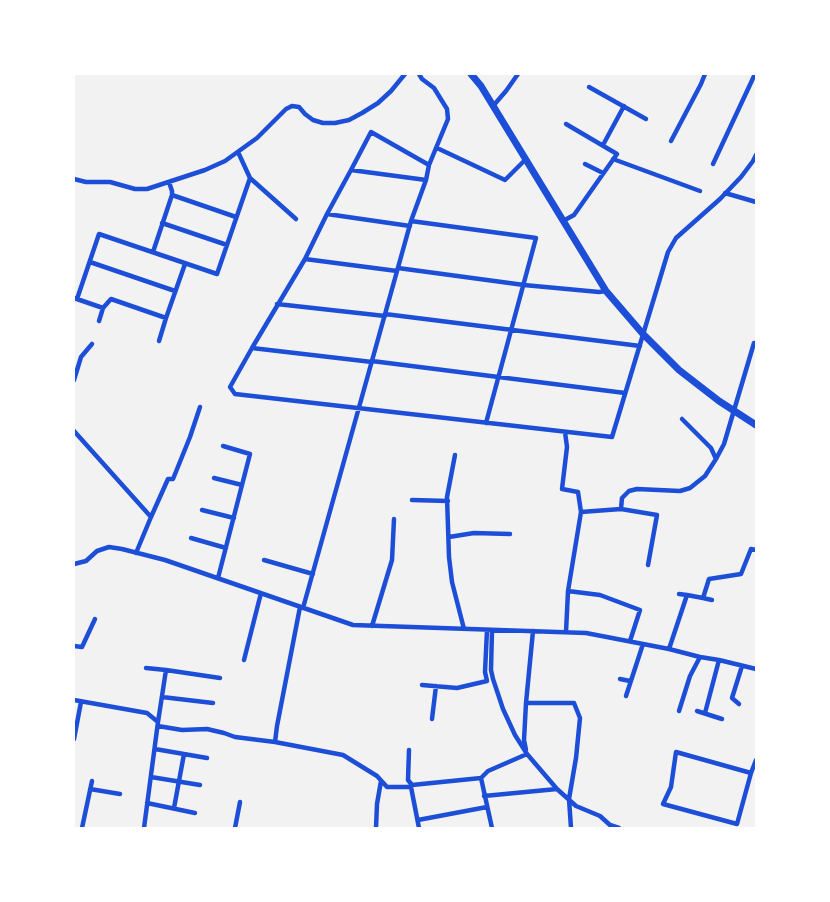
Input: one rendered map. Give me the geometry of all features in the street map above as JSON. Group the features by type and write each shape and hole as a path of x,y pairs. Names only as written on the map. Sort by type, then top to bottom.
{"main road":[{"path":"471,74 481,86 606,291 643,334 679,370 719,401 756,425"}],"street":[{"path":"74,179 86,182 110,182 135,189 147,189 169,182 225,161 257,138 286,109 292,106 299,107 313,120 322,123 348,120 378,103 391,91 404,74"},
{"path":"276,742 277,726 302,608 360,409 411,221 426,180 429,165 448,119 447,109 434,88 422,79 420,74"},
{"path":"493,106 518,74"},
{"path":"671,141 705,74"},
{"path":"713,164 755,74"},
{"path":"589,87 646,118"},
{"path":"602,146 624,106"},
{"path":"563,222 574,215 617,154 566,124"},
{"path":"429,165 371,132 304,258 230,386 235,394 612,437 668,252 676,238 741,177 756,155"},
{"path":"437,148 505,180 526,160"},
{"path":"238,152 250,178 296,219"},
{"path":"613,159 700,191"},
{"path":"585,164 603,173"},
{"path":"351,170 426,180"},
{"path":"103,308 75,298 99,234 216,274 250,178"},
{"path":"152,252 172,195 169,182"},
{"path":"725,194 756,202"},
{"path":"172,195 236,217"},
{"path":"327,214 410,226"},
{"path":"411,221 536,238 486,423"},
{"path":"162,224 226,245"},
{"path":"304,258 524,285 599,292 606,291"},
{"path":"90,262 175,291"},
{"path":"159,341 185,264"},
{"path":"100,321 103,308 111,299 166,318"},
{"path":"277,304 640,346"},
{"path":"621,509 622,498 629,491 637,489 680,491 690,488 705,476 724,444 754,343"},
{"path":"74,380 80,356 92,344"},
{"path":"252,348 625,393"},
{"path":"136,553 168,479 173,479 200,407"},
{"path":"682,419 711,448 716,459"},
{"path":"74,431 151,517"},
{"path":"565,432 567,447 562,488 578,492 581,512 568,591 566,632"},
{"path":"218,578 250,454 223,446"},
{"path":"456,454 448,501 448,537 452,582 464,629"},
{"path":"214,478 242,485"},
{"path":"412,500 448,501"},
{"path":"581,512 621,509 658,515 648,565"},
{"path":"202,510 234,518"},
{"path":"372,626 392,560 394,519"},
{"path":"448,537 474,533 510,534"},
{"path":"191,538 226,548"},
{"path":"74,564 86,561 97,551 109,547 165,560 353,625 586,633 669,649 756,670"},
{"path":"703,598 709,579 741,574 751,549 756,550"},
{"path":"264,560 313,574"},
{"path":"568,591 600,595 640,610 630,641"},
{"path":"244,660 260,593"},
{"path":"679,594 712,600"},
{"path":"669,649 687,595"},
{"path":"74,646 82,647 95,619"},
{"path":"422,685 457,688 488,681 486,672 490,630"},
{"path":"490,630 493,679 503,709 527,754 557,789 576,806 600,816 610,825 618,828"},
{"path":"527,754 524,740 533,631"},
{"path":"626,696 643,644"},
{"path":"679,711 690,676 700,657"},
{"path":"705,714 719,660"},
{"path":"739,704 732,698 742,666"},
{"path":"146,668 220,678"},
{"path":"144,828 166,670"},
{"path":"620,679 630,681"},
{"path":"432,719 436,686"},
{"path":"162,697 213,703"},
{"path":"74,700 146,713 158,724 182,730 224,732 235,737 276,742 343,755 377,776 387,786 412,786 481,778 488,771 527,754"},
{"path":"74,739 81,702"},
{"path":"526,704 574,703 580,718 569,799 571,828"},
{"path":"696,711 722,719"},
{"path":"155,749 207,758"},
{"path":"409,750 408,780 412,786 419,828"},
{"path":"751,773 676,752 670,787 663,804 737,824 756,760"},
{"path":"174,808 184,754"},
{"path":"151,777 200,785"},
{"path":"481,778 492,828"},
{"path":"82,828 92,781"},
{"path":"376,828 377,804 381,781"},
{"path":"484,796 557,789"},
{"path":"90,790 120,794"},
{"path":"235,828 240,802"},
{"path":"147,803 195,813"},
{"path":"418,820 487,807"}]}
